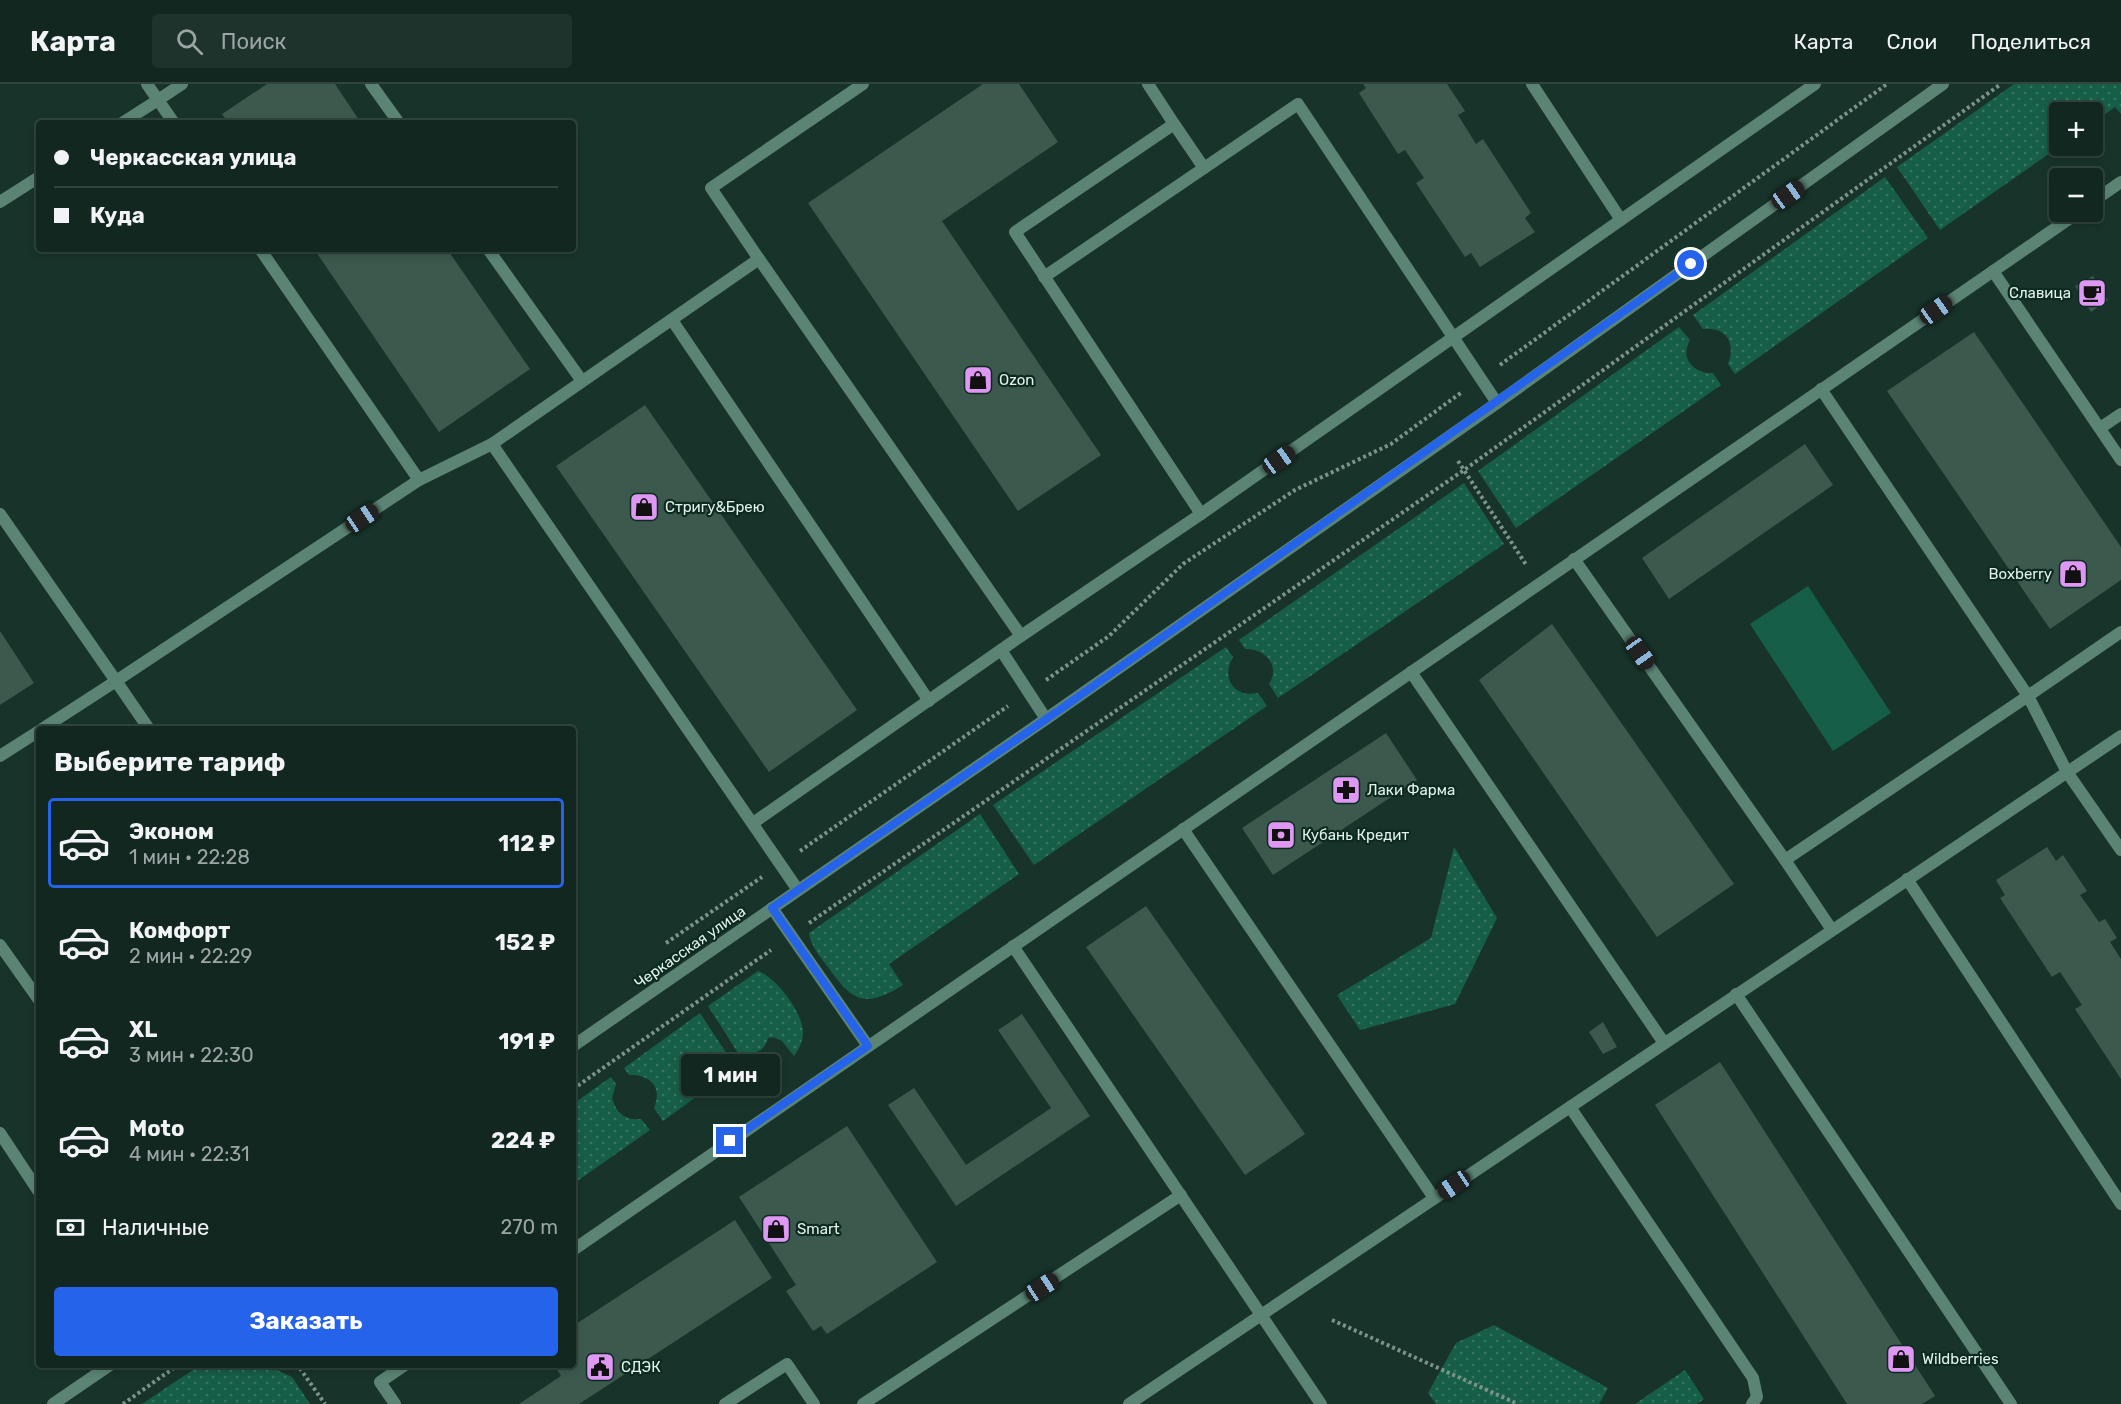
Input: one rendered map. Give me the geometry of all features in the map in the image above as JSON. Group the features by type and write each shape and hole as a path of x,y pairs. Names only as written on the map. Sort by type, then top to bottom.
{"street":[{"path":"147,84 172,120"},
{"path":"127,120 182,84"},
{"path":"371,84 397,120"},
{"path":"863,84 711,188 1021,636"},
{"path":"1148,84 1204,168"},
{"path":"1532,84 1622,220"},
{"path":"753,823 1201,514 1815,84"},
{"name":"Черкасская улица","path":"576,1044 1497,403 1943,84"},
{"path":"1044,277 1298,104 1497,403"},
{"path":"1174,124 1015,232 1201,514"},
{"path":"0,202 36,179"},
{"path":"2103,194 2121,182"},
{"path":"576,1248 2064,222"},
{"path":"262,252 419,480"},
{"path":"490,252 582,381"},
{"path":"46,726 419,480 492,444 759,259"},
{"path":"1993,271 2121,460"},
{"path":"672,320 929,700"},
{"path":"1821,389 2028,696 2067,772 2121,850"},
{"path":"2100,428 2121,414"},
{"path":"492,444 798,890"},
{"path":"0,514 147,726"},
{"path":"1575,559 1832,930"},
{"path":"1785,860 2121,632"},
{"path":"1001,650 1046,719"},
{"path":"1411,672 1664,1043"},
{"path":"0,756 36,733"},
{"path":"1129,1404 2121,736"},
{"path":"1184,829 1434,1198"},
{"path":"1907,879 2121,1204"},
{"path":"772,908 868,1046"},
{"path":"0,945 36,996"},
{"path":"1013,946 1321,1404"},
{"path":"1736,994 2012,1404"},
{"path":"1570,1107 1753,1378 1757,1397 1752,1404"},
{"path":"0,1133 36,1187"},
{"path":"863,1404 1181,1195"},
{"path":"725,1404 787,1364 814,1404"},
{"path":"53,1404 106,1368"},
{"path":"395,1404 380,1382 401,1368"}],"path":[{"path":"666,943 1109,636 1183,564 1295,490 1391,444 1887,84"},
{"path":"576,1087 1464,470 2001,84"},
{"path":"1458,461 1539,584"},
{"path":"1332,1320 1518,1404"},
{"path":"123,1404 174,1368"},
{"path":"300,1368 325,1404"}],"green space":[{"path":"2014,84 2121,84 2121,114 2115,107 2103,116 2103,102 2049,102 2049,154 1940,230 1897,167"},
{"path":"1885,177 1928,238 1735,374 1728,364 1731,349 1728,338 1718,331 1703,329 1693,315"},
{"path":"1679,327 1690,340 1686,353 1691,364 1700,371 1713,373 1721,385 1516,528 1478,471"},
{"path":"1464,483 1504,544 1278,698 1269,684 1273,671 1269,659 1252,649 1245,649 1239,640"},
{"path":"1808,586 1891,713 1833,751 1750,624"},
{"path":"1226,647 1233,657 1228,672 1232,684 1242,692 1258,693 1267,706 1034,865 993,805"},
{"path":"980,814 1019,874 889,964 903,985 889,993 868,999 851,994 818,954 809,933"},
{"path":"1454,847 1497,918 1455,1004 1360,1030 1337,995 1431,938"},
{"path":"758,971 781,989 799,1017 803,1034 794,1056 782,1041 773,1037 768,1038 763,1048 757,1052 740,1056 708,1006"},
{"path":"700,1013 736,1068 663,1121 654,1108 657,1094 653,1083 643,1077 629,1075 624,1068"},
{"path":"611,1077 616,1084 612,1098 616,1108 630,1119 641,1119 650,1130 576,1182 576,1102"},
{"path":"1494,1325 1608,1388 1599,1404 1436,1404 1428,1393 1456,1343"},
{"path":"196,1368 272,1368 292,1377 310,1404 142,1404"},
{"path":"1685,1370 1704,1399 1697,1404 1635,1404"}],"building":[{"path":"267,84 335,84 359,120 226,120 222,114"},
{"path":"983,84 1019,84 1058,142 942,221 1101,455 1018,511 808,203"},
{"path":"1363,84 1447,84 1465,111 1458,115 1476,144 1483,139 1531,213 1525,218 1535,232 1480,267 1471,253 1465,257 1416,183 1424,178 1405,150 1398,154 1359,93 1366,88"},
{"path":"316,252 449,252 530,369 439,432"},
{"name":"Славица","path":"2093,276 2108,300 2091,312 2075,286"},
{"path":"1974,332 2121,547 2121,580 2050,629 1887,391"},
{"path":"645,405 857,710 769,772 556,466"},
{"path":"1805,444 1833,485 1669,599 1642,558"},
{"path":"1552,624 1734,884 1657,937 1479,680"},
{"path":"0,631 34,683 0,705"},
{"path":"1386,733 1417,780 1273,875 1242,828"},
{"path":"2047,847 2056,861 2063,855 2087,891 2080,895 2099,922 2105,919 2117,938 2110,942 2121,959 2121,1079 2075,1009 2082,1005 2060,972 2052,977 2000,898 2005,895 1996,880"},
{"path":"1146,906 1305,1134 1245,1175 1086,947"},
{"path":"1022,1014 1090,1116 956,1206 888,1105 914,1088 966,1165 1051,1108 998,1030"},
{"path":"1603,1022 1617,1047 1603,1054 1589,1032"},
{"path":"1720,1062 1935,1396 1922,1404 1847,1404 1655,1105"},
{"path":"847,1126 937,1262 827,1334 821,1326 813,1331 786,1291 796,1285 739,1197"},
{"path":"735,1220 772,1278 579,1404 519,1404 561,1376 556,1368 576,1368 576,1324"}],"place":[{"name":"Славица","path":"2092,293"},
{"name":"Ozon","path":"978,380"},
{"name":"Стригу&Брею","path":"644,507"},
{"name":"Boxberry","path":"2073,574"},
{"name":"Лаки Фарма","path":"1346,790"},
{"name":"Кубань Кредит","path":"1281,835"},
{"name":"Smart","path":"776,1229"},
{"name":"Wildberries","path":"1901,1359"},
{"name":"СДЭК","path":"600,1367"}],"route":[{"path":"730,1141 868,1046 772,908 1065,706 1691,264"}]}
